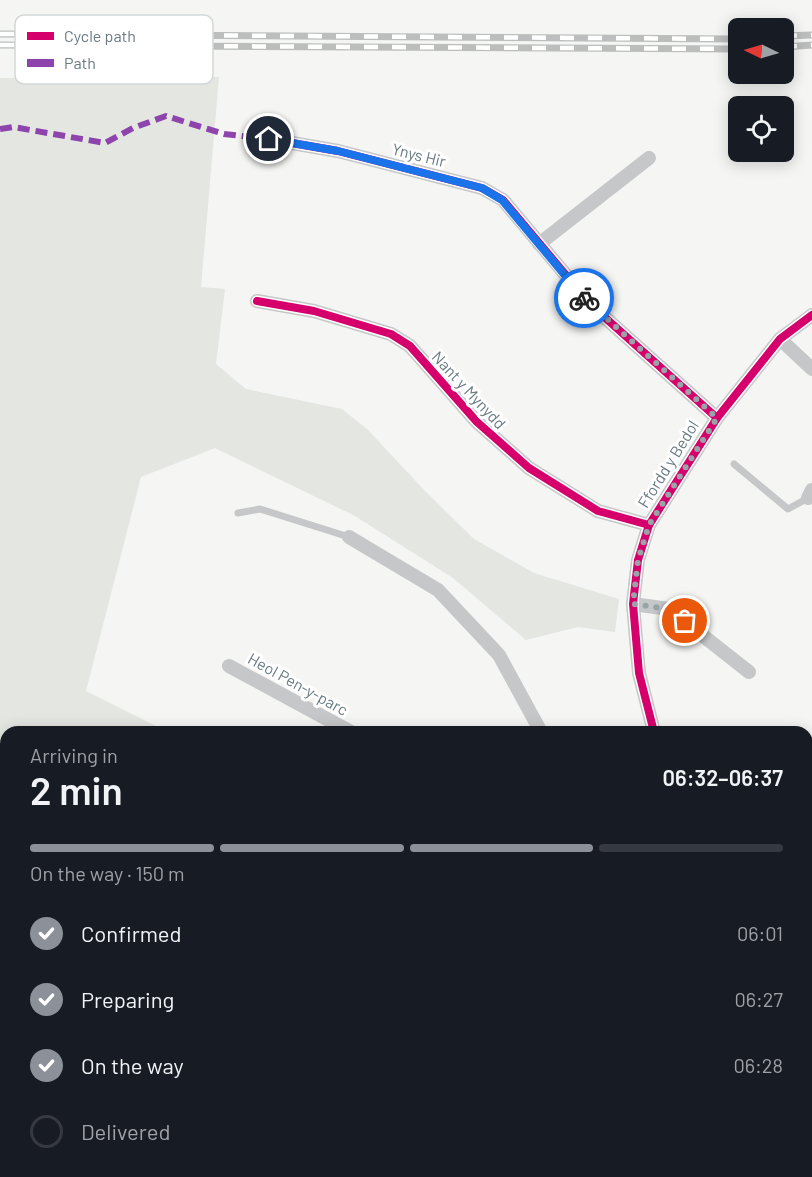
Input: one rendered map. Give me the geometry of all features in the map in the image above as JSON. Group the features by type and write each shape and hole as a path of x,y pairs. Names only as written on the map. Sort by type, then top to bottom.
{"street":[{"name":"Ynys Hir","path":"269,139 338,151 482,188 502,200 591,305 717,418"},
{"path":"539,244 649,159"},
{"name":"Nant y Mynydd","path":"257,301 314,310 391,334 410,346 477,422 529,468 598,511 649,525"},
{"name":"Ffordd y Bedol","path":"652,726 639,673 633,604 638,560 649,525 717,418 780,339 812,315"},
{"path":"780,339 812,369"},
{"path":"349,537 438,590 499,655 538,726"},
{"path":"633,604 669,609 748,672"},
{"name":"Heol Pen-y-parc","path":"229,666 340,726"}],"lane":[{"path":"734,464 788,509 810,494"},
{"path":"238,513 260,509 349,537"}],"shaded area":[{"path":"213,77 219,77 201,287 225,289 216,364 246,389 342,409 368,430 474,539 534,573 619,599 615,632 578,627 526,640 453,578 355,516 215,448 141,477 86,691 156,726 0,726 0,78 15,78 15,84 213,84"}],"railway":[{"path":"0,34 15,34"},
{"path":"213,35 728,39"},
{"path":"794,36 812,35"},
{"path":"0,45 15,45"},
{"path":"794,46 812,45"},
{"path":"213,46 728,49"}],"marked path":[{"path":"0,129 13,127 105,143 133,128 166,116 224,134 269,139"}],"cycle path":[{"path":"269,139 338,151 482,188 503,200 591,305 717,418"},
{"path":"257,301 314,311 391,334 410,346 477,422 529,468 598,511 649,525"},
{"path":"652,726 639,673 633,604 638,560 649,525 717,418 780,339 812,315"}],"way so far":[{"path":"584,298 717,418 649,525 638,560 633,604 669,609 685,621"}],"route":[{"path":"269,139 338,151 482,188 502,200 584,298"}]}
